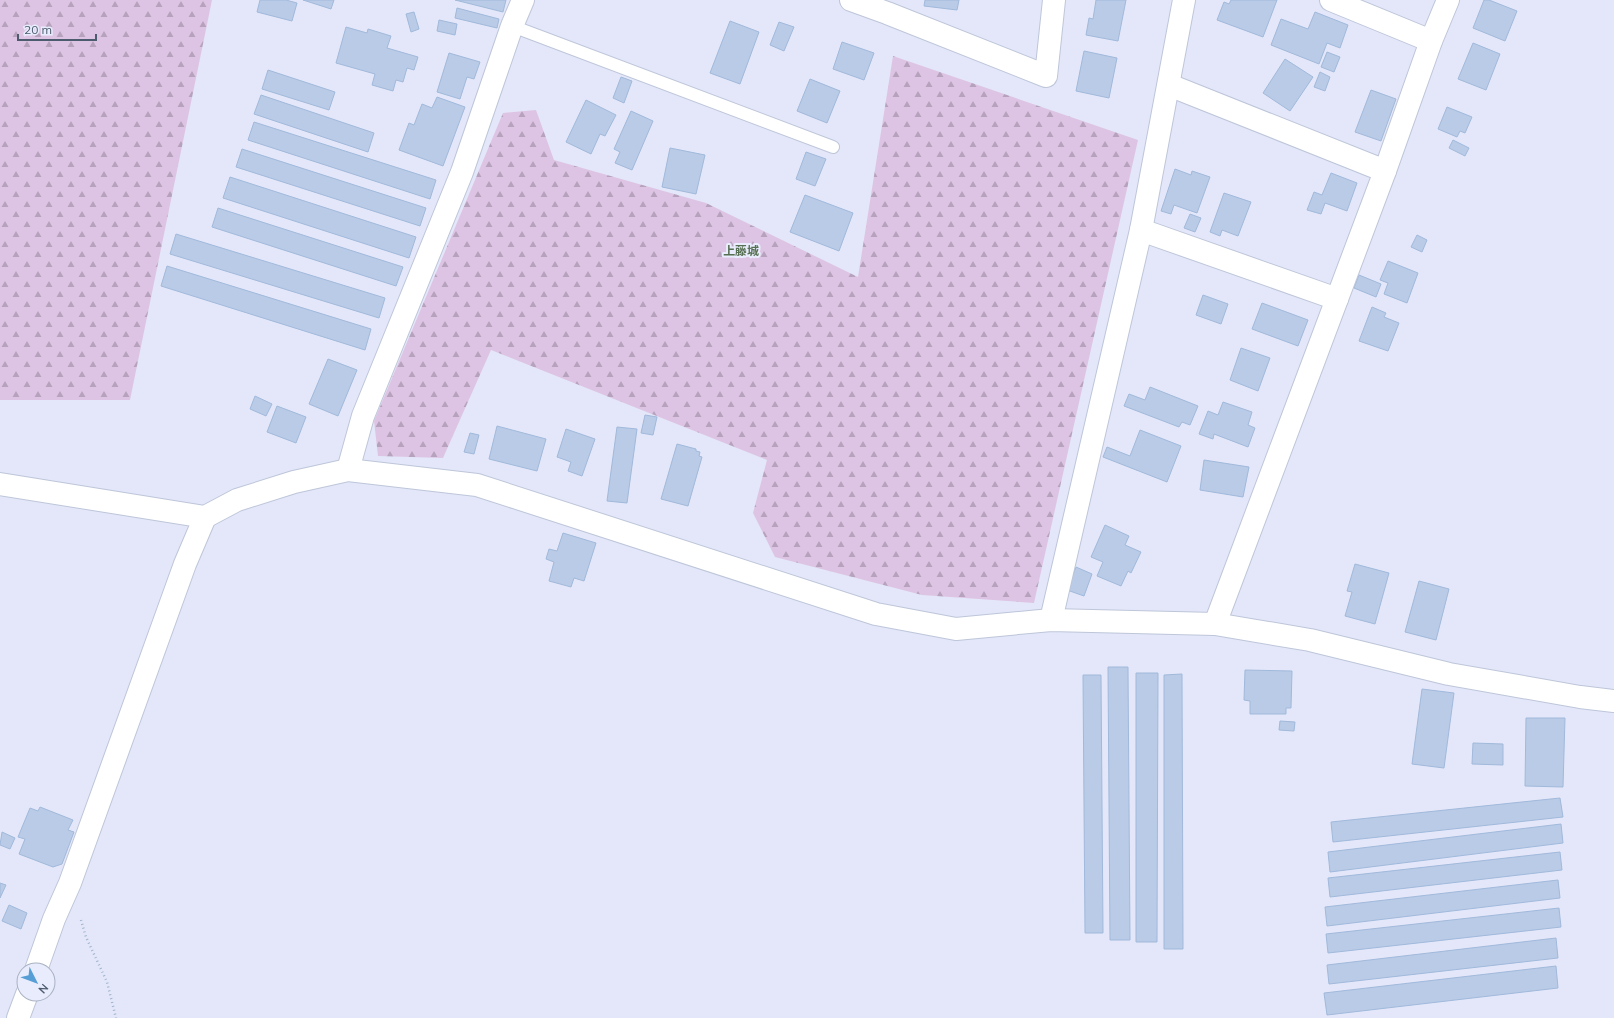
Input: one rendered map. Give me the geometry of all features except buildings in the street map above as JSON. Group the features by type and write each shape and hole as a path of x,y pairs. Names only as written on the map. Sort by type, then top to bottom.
{"street":[{"path":"348,470 363,416 462,172 512,26 523,0"},
{"path":"851,0 888,6 1046,76 1054,0"},
{"path":"1050,620 1141,230 1184,0"},
{"path":"1330,0 1431,41"},
{"path":"1215,624 1386,171 1431,41 1448,0"},
{"path":"1169,85 1386,171"},
{"path":"1141,230 1337,299"},
{"path":"0,484 205,517 237,500 294,482 348,470 477,485 876,614 956,629 1050,620 1215,624 1310,640 1449,674 1580,697 1614,701"},
{"path":"39,962 54,919 70,883 185,564 205,517"},
{"path":"18,1018 24,1002"}],"lane":[{"path":"512,26 833,147"}],"path":[{"path":"70,883 86,937 107,982 116,1018"}],"green space":[{"path":"0,0 212,0 130,400 0,400"},
{"path":"893,56 1138,140 1034,603 922,595 775,557 753,513 767,460 491,350 443,458 378,456 374,421 503,113 536,110 554,160 706,203 858,277"}],"district":[{"name":"上藤城","path":"741,250"}]}
